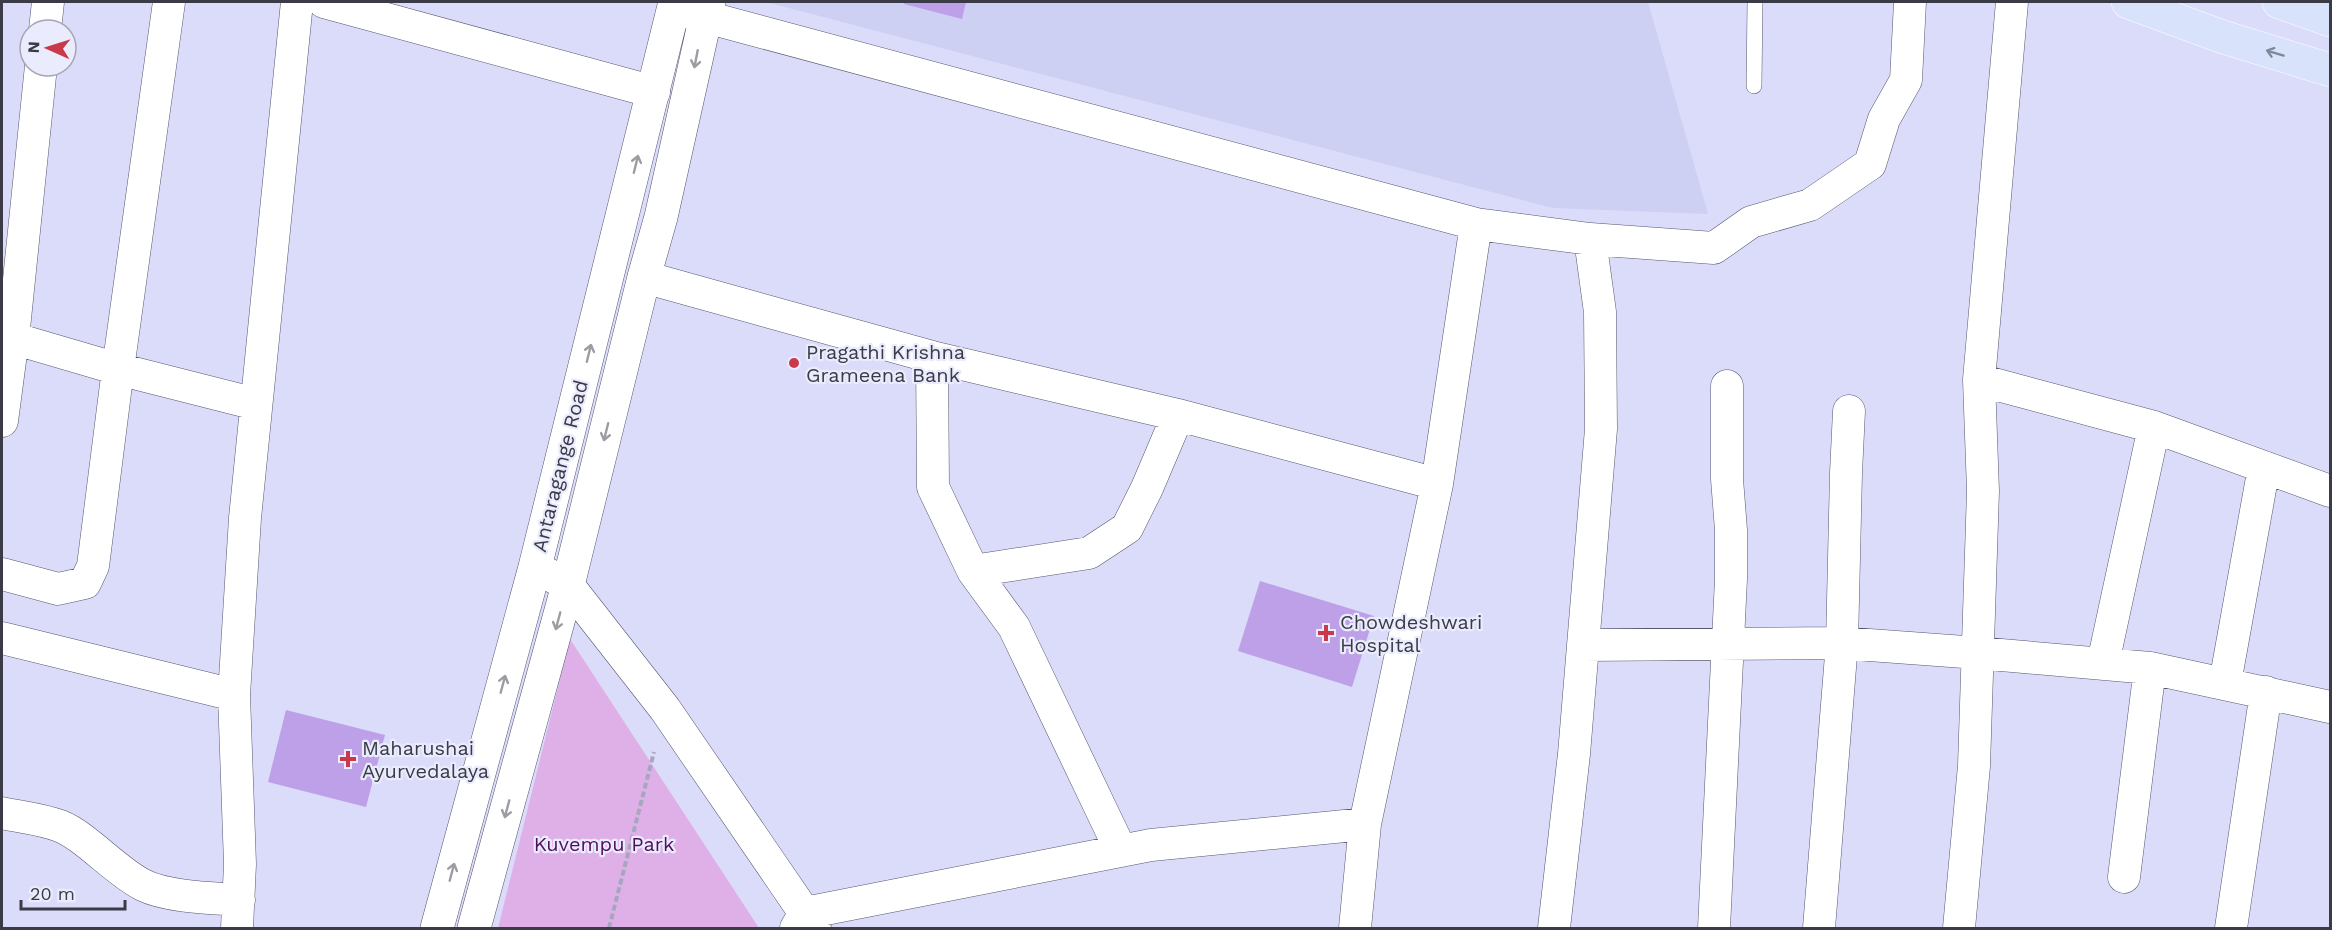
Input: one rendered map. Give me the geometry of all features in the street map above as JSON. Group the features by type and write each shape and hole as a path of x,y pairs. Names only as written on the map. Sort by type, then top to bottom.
{"main road":[{"path":"2128,2 2223,37 2331,70"},
{"path":"2279,2 2331,20"}],"street":[{"path":"46,18 48,2"},
{"path":"2,574 58,589 85,583 93,566 169,2"},
{"path":"2,813 61,827 80,839 115,868 145,886 178,894 238,914 240,864 234,695 245,518 297,2"},
{"path":"324,2 654,92"},
{"path":"674,5 706,9 1476,224 1590,239 1714,248 1751,222 1810,206 1870,164 1884,119 1906,80 1910,2"},
{"path":"1959,928 1974,766 1983,491 1979,380 2012,2"},
{"name":"Antaragange Road","path":"437,928 535,567 674,5"},
{"name":"Antaragange Road","path":"474,928 568,585 644,278 664,207 706,9"},
{"path":"2,421 7,336 39,78"},
{"path":"1355,928 1365,825 1437,484 1476,224"},
{"path":"1554,928 1574,754 1601,429 1600,312 1590,239"},
{"path":"644,278 932,357 1178,415 1437,484"},
{"path":"7,336 118,369 256,404"},
{"path":"932,357 933,487 973,571 1014,627 1121,851"},
{"path":"1979,380 2154,426 2331,491"},
{"path":"1714,928 1731,569 1727,479 1727,386"},
{"path":"1819,928 1842,642 1846,473 1850,411"},
{"path":"973,571 1089,554 1127,528 1178,415"},
{"path":"2103,663 2154,426"},
{"path":"2225,683 2264,467"},
{"path":"535,567 568,585 665,709 806,923 1151,845 1365,825"},
{"path":"2,638 234,695"},
{"path":"1583,645 1842,642 2103,663 2150,668 2331,707"},
{"path":"2124,877 2150,668"},
{"path":"2231,928 2266,692"}],"lane":[{"path":"1754,86 1755,2"}],"path":[{"path":"609,928 665,709"}],"shaded area":[{"path":"766,2 1648,2 1708,214 1553,208"}],"green space":[{"name":"Kuvempu Park","path":"570,639 759,928 498,928"}],"building":[{"path":"904,2 966,2 962,19 904,4"},
{"path":"1260,581 1374,616 1352,687 1238,651"},
{"path":"286,710 385,735 366,807 268,782"}],"place":[{"name":"Pragathi Krishna Grameena Bank","path":"794,363"},
{"name":"Chowdeshwari Hospital","path":"1326,633"},
{"name":"Maharushai Ayurvedalaya","path":"348,759"}]}
